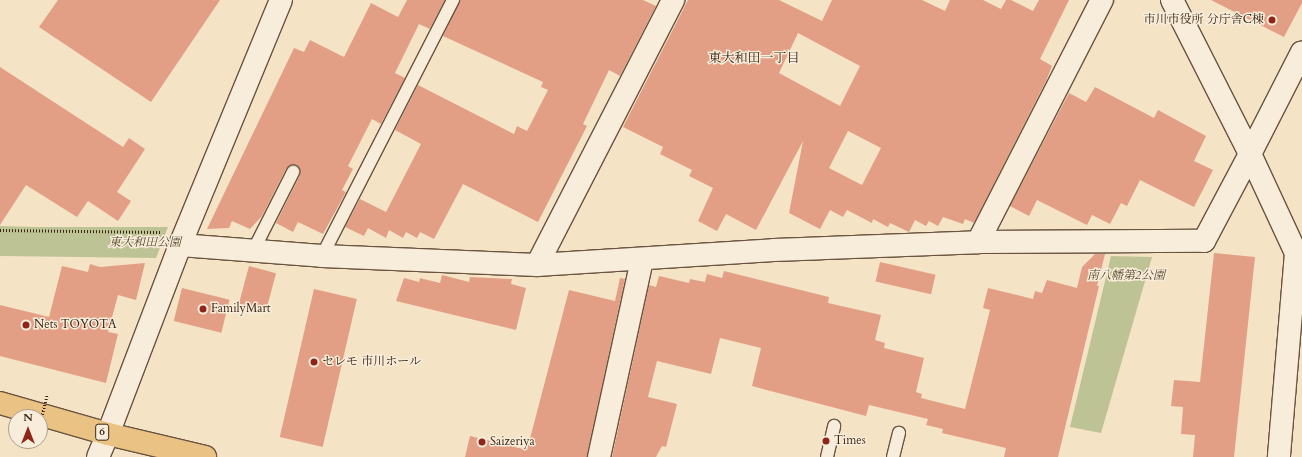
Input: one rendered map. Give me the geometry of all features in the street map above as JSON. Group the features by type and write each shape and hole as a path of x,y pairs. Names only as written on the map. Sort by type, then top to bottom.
{"main road":[{"name":"6","path":"0,403 108,434 205,457"}],"street":[{"path":"98,457 183,239 280,0"},
{"path":"537,265 673,0"},
{"path":"978,242 1102,0"},
{"path":"1172,0 1250,154 1296,253 1279,457"},
{"path":"183,239 253,251 322,256 537,265 642,260 774,250 978,242 1204,241 1302,52"},
{"path":"599,457 642,260"}],"lane":[{"path":"322,256 453,0"},
{"path":"253,251 293,172"},
{"path":"827,457 834,426"},
{"path":"893,457 899,432"}],"path":[{"path":"0,230 183,239"},
{"path":"43,409 47,394"}],"green space":[{"name":"東大和田公園","path":"0,226 168,227 156,258 0,256"},
{"name":"南八幡第2公園","path":"1111,256 1152,257 1101,433 1070,427"}],"building":[{"path":"58,0 220,0 151,102 39,27"},
{"path":"407,0 445,0 430,29 419,24 395,73 405,78 381,124 372,119 348,166 353,169 342,190 346,192 323,234 298,222 293,232 276,223 300,175 299,168 293,165 286,169 262,216 250,229 232,221 229,228 207,229 294,48 304,52 310,40 344,57 371,3 398,17"},
{"path":"460,0 643,0 656,6 620,76 609,70 583,124 587,126 538,222 463,184 434,239 420,232 417,238 406,232 403,238 389,230 386,238 368,228 364,236 345,227 360,199 386,212 421,144 395,130 418,85 514,134 517,126 527,131 548,90 541,87 543,82 443,36"},
{"path":"688,0 779,0 822,21 832,0 922,0 945,11 950,0 983,0 1001,9 1006,0 1011,0 1033,11 1039,0 1069,0 1040,59 1052,66 1046,81 974,223 965,219 963,224 943,217 938,226 929,221 926,226 915,220 909,232 890,223 888,227 873,219 872,223 847,210 843,217 830,210 820,229 789,213 803,141 756,230 726,214 717,231 698,221 713,188 689,176 692,170 660,154 663,147 623,127","holes":["798,33 860,66 840,106 779,73","848,131 881,148 862,185 829,168"]},
{"name":"市川市役所 分庁舎C棟","path":"1211,0 1302,0 1302,3 1284,37"},
{"path":"0,67 123,147 129,138 145,149 117,192 131,201 118,221 88,201 77,217 26,185 0,225"},
{"path":"1095,87 1154,118 1158,110 1206,136 1194,161 1213,170 1194,207 1140,180 1127,206 1121,203 1110,224 1092,215 1087,225 1037,200 1029,216 1010,206 1069,93 1086,102"},
{"path":"1214,253 1255,257 1234,457 1193,457 1195,435 1181,434 1183,407 1171,406 1174,380 1200,382"},
{"path":"1095,254 1105,254 1097,286 1099,286 1058,457 1004,457 1006,448 942,433 943,429 926,425 928,419 869,405 866,416 752,386 761,348 720,338 711,374 657,361 648,397 677,404 666,447 662,446 656,457 612,457 649,285 656,287 659,276 689,283 690,279 705,282 707,274 722,278 724,271 829,297 828,303 881,315 875,340 885,343 884,348 924,358 916,392 922,394 921,398 965,409 990,310 983,308 988,288 1033,299 1035,291 1042,293 1047,280 1077,288 1082,267"},
{"path":"880,262 936,275 931,294 876,281"},
{"path":"145,263 136,300 118,295 108,332 118,334 106,383 0,356 0,305 49,317 62,266 88,272 90,264 100,267"},
{"path":"249,266 276,273 266,311 239,304"},
{"path":"442,275 469,282 470,277 512,279 511,284 526,288 516,330 396,301 404,278 419,282 420,278 440,283"},
{"path":"620,278 625,279 587,457 465,457 470,436 527,450 569,290 615,301"},
{"path":"182,288 230,300 221,333 174,321"},
{"path":"314,289 357,299 323,447 280,437"}],"place":[{"name":"市川市役所 分庁舎C棟","path":"1272,20"},
{"name":"FamilyMart","path":"203,309"},
{"name":"Nets TOYOTA","path":"26,325"},
{"name":"セレモ 市川ホール","path":"314,362"},
{"name":"Times","path":"826,441"},
{"name":"Saizeriya","path":"482,442"}],"district":[{"name":"東大和田一丁目","path":"754,58"}]}
